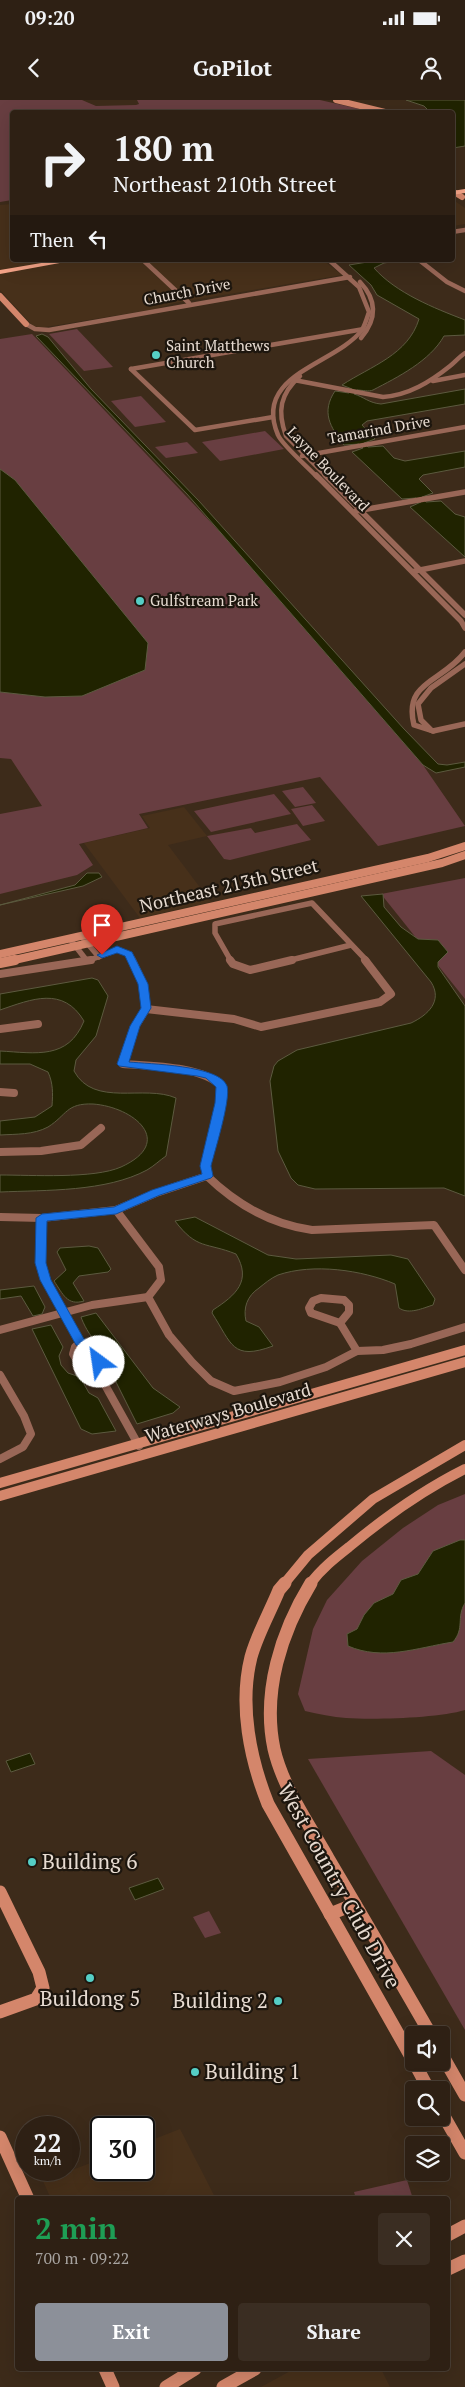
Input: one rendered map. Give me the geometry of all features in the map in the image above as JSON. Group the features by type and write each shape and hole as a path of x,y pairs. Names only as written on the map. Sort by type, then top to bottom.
{"main road":[{"path":"0,265 20,262"},
{"path":"0,272 60,262"}],"street":[{"path":"336,100 379,110"},
{"path":"145,262 189,303"},
{"path":"331,262 369,290 368,314 361,330"},
{"path":"339,262 351,276"},
{"path":"422,262 447,282 465,291"},
{"name":"Church Drive","path":"26,324 35,329 49,330 160,311 189,303 351,276"},
{"path":"0,296 26,324"},
{"path":"278,416 195,430 132,369 368,329 376,312 368,296"},
{"name":"Layne Boulevard","path":"368,329 351,346 292,379 282,398 278,416 286,436 304,456 465,616"},
{"name":"Layne Boulevard","path":"361,330 341,348 292,379 274,400 270,417 278,437 461,621 465,628"},
{"path":"292,379 394,397 409,392 428,381 465,353"},
{"path":"428,381 465,375"},
{"name":"Tamarind Drive","path":"297,457 465,427"},
{"path":"352,512 465,492"},
{"path":"412,571 465,561"},
{"path":"449,673 465,652"},
{"path":"465,664 449,673 431,688 418,704 422,720 433,731 465,724"},
{"name":"Northeast 213th Street","path":"84,940 428,858 465,846"},
{"name":"Northeast 213th Street","path":"0,954 84,940 442,863 465,855"},
{"path":"146,1008 234,1019 261,1027 380,1002 392,994 373,968 312,903 215,924 216,933 233,964 250,970 351,945"},
{"path":"84,940 99,957"},
{"path":"73,942 87,962"},
{"name":"Northeast 213th Street","path":"0,962 73,942"},
{"path":"0,974 66,962 87,962 108,952 121,951 129,954 143,984 146,1008 135,1026 123,1064 210,1076 222,1087 205,1166 207,1176 224,1193 239,1204 277,1224 293,1228 312,1230 434,1225 465,1270"},
{"path":"0,1028 38,1024"},
{"path":"0,1092 14,1093"},
{"path":"0,1152 41,1151 81,1146 101,1128"},
{"path":"0,1217 42,1218 116,1210 156,1193 207,1176"},
{"path":"0,1330 63,1312 115,1300 148,1297 161,1280 159,1267 116,1210"},
{"path":"42,1218 40,1263 45,1280 80,1342"},
{"path":"148,1297 169,1335 192,1362 211,1382 234,1391 280,1382 326,1367 357,1351 383,1350 465,1328"},
{"path":"340,1323 349,1312 349,1305 344,1300 321,1298 313,1301 309,1308 311,1313 340,1323 357,1351"},
{"path":"80,1342 74,1348 73,1354 78,1362 95,1367 144,1455"},
{"path":"80,1342 91,1344 96,1348 100,1355 99,1362 95,1367"},
{"name":"Waterways Boulevard","path":"0,1483 465,1350"},
{"name":"Waterways Boulevard","path":"0,1496 465,1362"},
{"path":"0,1375 24,1416 31,1434 23,1447 0,1459"},
{"name":"West Country Club Drive","path":"405,2038 330,1914 268,1804 258,1779 245,1706 251,1657 278,1590 308,1554 373,1499 465,1445"},
{"name":"West Country Club Drive","path":"426,2026 294,1798 282,1773 273,1742 270,1694 276,1660 284,1638 297,1608 313,1581 336,1558 392,1512 465,1470"},
{"path":"0,1892 43,1983 42,1992 28,2003 0,2012"},
{"path":"330,1914 355,1904"},
{"path":"450,2069 465,2095"},
{"path":"450,2126 465,2153"},
{"path":"0,2137 27,2196"},
{"path":"450,2234 465,2226"},
{"path":"450,2269 465,2261"},
{"path":"106,2371 113,2387"},
{"path":"166,2387 192,2371"},
{"path":"223,2387 251,2371"}],"shaded area":[{"path":"0,100 82,100 96,106 136,105 139,104 137,100 320,100 364,110 10,110 10,200 0,202"},
{"path":"406,100 465,100 465,146 455,148 455,110 428,110 424,106"},
{"path":"455,201 465,208 465,224 455,226"},
{"path":"10,204 10,262 326,262 342,275 39,328 33,326 0,290 0,205"},
{"path":"368,262 390,262 374,268 404,292 428,305 465,320 465,335 444,336 431,353 413,368 373,390 357,390 354,394 381,404 465,389 465,404 367,421 362,425 375,439 364,443 368,447 383,446 394,458 405,461 465,451 465,467 423,475 419,479 433,493 422,497 426,502 441,501 455,514 465,517 465,557 410,507 421,502 416,498 402,499 352,452 363,448 359,444 344,445 331,426 328,413 335,391 349,393 352,389 342,385 397,351 414,331 419,319 377,295 371,285 349,265"},
{"path":"77,329 113,367 84,371 49,334"},
{"name":"Gulfstream Park","path":"32,334 221,533 423,765 465,826 378,846 320,777 139,814 148,828 79,844 93,865 77,875 0,894 0,814 42,806 11,759 0,758 0,339"},
{"path":"42,334 48,337 91,389 199,501 404,729 438,764 447,765 465,762 465,767 436,773 423,765 187,494 36,336"},
{"path":"141,396 166,422 135,427 111,401"},
{"path":"265,431 284,449 220,461 202,442"},
{"path":"187,442 198,453 166,458 155,447"},
{"path":"0,469 15,480 148,643 145,670 82,696 45,697 0,692"},
{"path":"303,787 316,803 295,807 282,791"},
{"path":"274,794 291,814 211,832 194,811"},
{"path":"312,805 325,821 303,826 291,809"},
{"path":"184,807 207,836 168,845 211,902 140,918 84,843 150,828 142,816"},
{"path":"297,824 311,840 230,860 224,859 207,836 251,828 255,833"},
{"path":"87,873 99,873 102,877 83,886 0,905 75,885"},
{"path":"465,878 465,999 381,894"},
{"path":"383,894 384,907 401,927 418,939 438,940 448,952 438,962 438,967 465,1006 465,1196 444,1188 315,1189 298,1185 291,1178 278,1151 270,1081 274,1066 278,1061 297,1050 411,1023 423,1016 432,1007 435,995 431,982 361,896"},
{"path":"92,978 98,980 108,996 96,1036 76,1060 74,1071 83,1082 94,1089 120,1093 163,1094 176,1098 166,1156 147,1170 131,1177 95,1186 56,1190 0,1192 0,1175 62,1176 109,1171 121,1167 137,1157 146,1147 147,1137 143,1127 134,1119 122,1112 93,1104 77,1105 42,1130 24,1134 0,1135 0,1121 35,1117 52,1106 52,1084 48,1072 30,1064 0,1064 0,1051 38,1053 60,1048 77,1034 84,1021 76,1010 67,1003 57,999 35,999 0,1010 0,994"},
{"path":"195,1217 268,1255 296,1259 391,1255 408,1259 435,1299 433,1305 416,1310 403,1310 399,1308 395,1284 368,1275 322,1269 292,1271 278,1275 265,1283 251,1295 246,1307 246,1321 259,1327 273,1346 249,1352 241,1350 229,1341 212,1313 213,1310 235,1293 242,1280 241,1264 236,1254 196,1241 175,1221"},
{"path":"89,1246 98,1248 111,1269 108,1272 79,1276 73,1283 84,1301 73,1302 66,1298 54,1281 66,1270 57,1252 60,1248"},
{"path":"34,1286 45,1307 42,1314 33,1316 21,1296 0,1299 0,1290"},
{"path":"96,1313 153,1388 180,1407 173,1413 137,1424 109,1368 113,1354 91,1336 81,1317"},
{"path":"51,1325 63,1347 59,1356 61,1365 68,1373 80,1377 89,1393 98,1398 116,1431 92,1434 81,1429 32,1329"},
{"path":"465,1494 465,1710 424,1717 373,1719 341,1718 305,1711 298,1694 313,1629 327,1600 362,1561 403,1528 438,1505"},
{"path":"460,1540 465,1540 465,1603 462,1608 459,1632 453,1642 387,1653 374,1653 348,1646 347,1634 357,1629 364,1615 374,1603 393,1594 401,1580 418,1574 433,1551"},
{"path":"431,1751 465,1775 465,2030 308,1759"},
{"path":"30,1753 35,1764 11,1772 6,1761"},
{"path":"158,1878 164,1889 135,1900 129,1888"},
{"path":"209,1911 221,1933 205,1938 193,1917"},
{"path":"180,2129 214,2196 50,2196 43,2181 80,2181 80,2167 90,2163 90,2181 155,2181 155,2139"},
{"path":"405,2180 407,2181 412,2196 355,2196 354,2192"},
{"path":"290,2371 382,2371 390,2387 261,2387"}],"place":[{"name":"Saint Matthews Church","path":"156,355"},
{"name":"Gulfstream Park","path":"140,601"},
{"name":"Building 6","path":"32,1862"},
{"name":"Buildong 5","path":"90,1978"},
{"name":"Building 2","path":"278,2001"},
{"name":"Building 1","path":"195,2072"}],"route":[{"path":"99,1362 100,1355 96,1348 91,1344 80,1342 45,1280 40,1263 42,1218 116,1210 156,1193 207,1176 205,1166 222,1087 210,1076 123,1064 135,1026 146,1008 143,984 129,954 111,950 102,955"}]}
